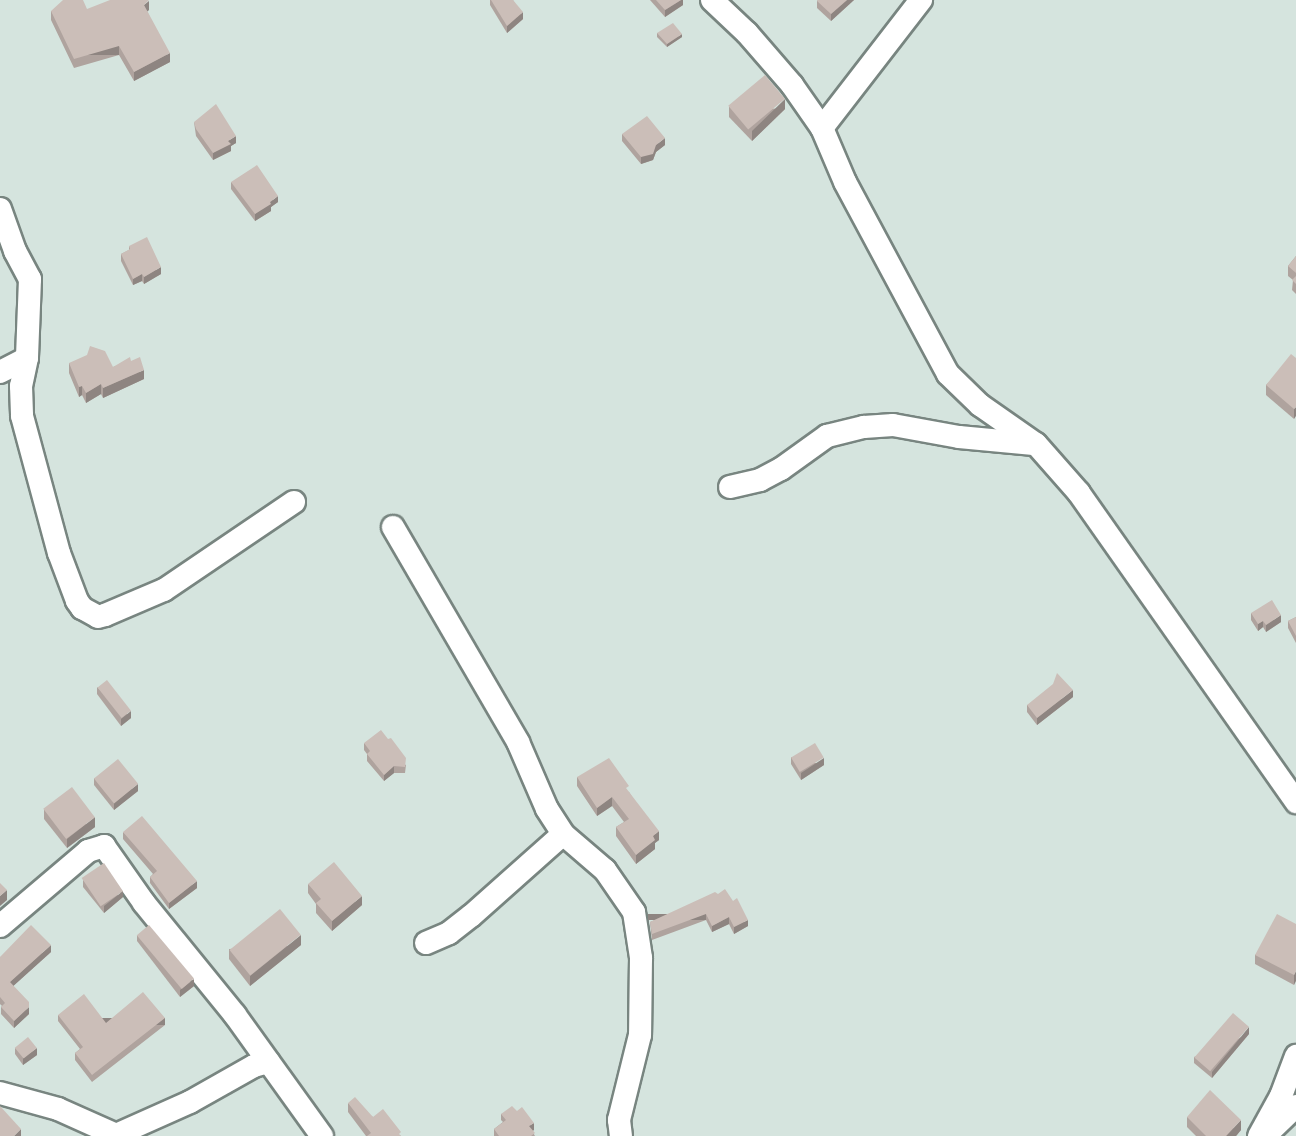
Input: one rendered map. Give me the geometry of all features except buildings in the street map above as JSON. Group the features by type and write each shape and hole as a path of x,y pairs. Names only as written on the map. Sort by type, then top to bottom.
{"street":[{"path":"712,0 762,50 792,85 822,128 845,183 948,374 980,405 1036,444 1079,493 1296,802"},
{"path":"822,128 921,0"},
{"path":"0,209 15,251 30,279 27,358 21,386 22,416 59,553 77,601 89,614 98,617 105,615 164,590 294,502"},
{"path":"0,372 27,358"},
{"path":"730,487 760,480 781,470 827,436 864,427 893,425 959,437 1036,444"},
{"path":"393,527 518,742 547,809 564,834 605,870 634,912 642,958 640,1035 619,1120 621,1136"},
{"path":"426,942 449,933 471,916 564,834"},
{"path":"0,926 88,851 104,846 144,903 235,1015 322,1136"},
{"path":"1264,1136 1291,1095 1296,1056"},
{"path":"0,1093 57,1109 116,1136 190,1102 254,1066 268,1062"},
{"path":"1259,1136 1291,1095"}]}
